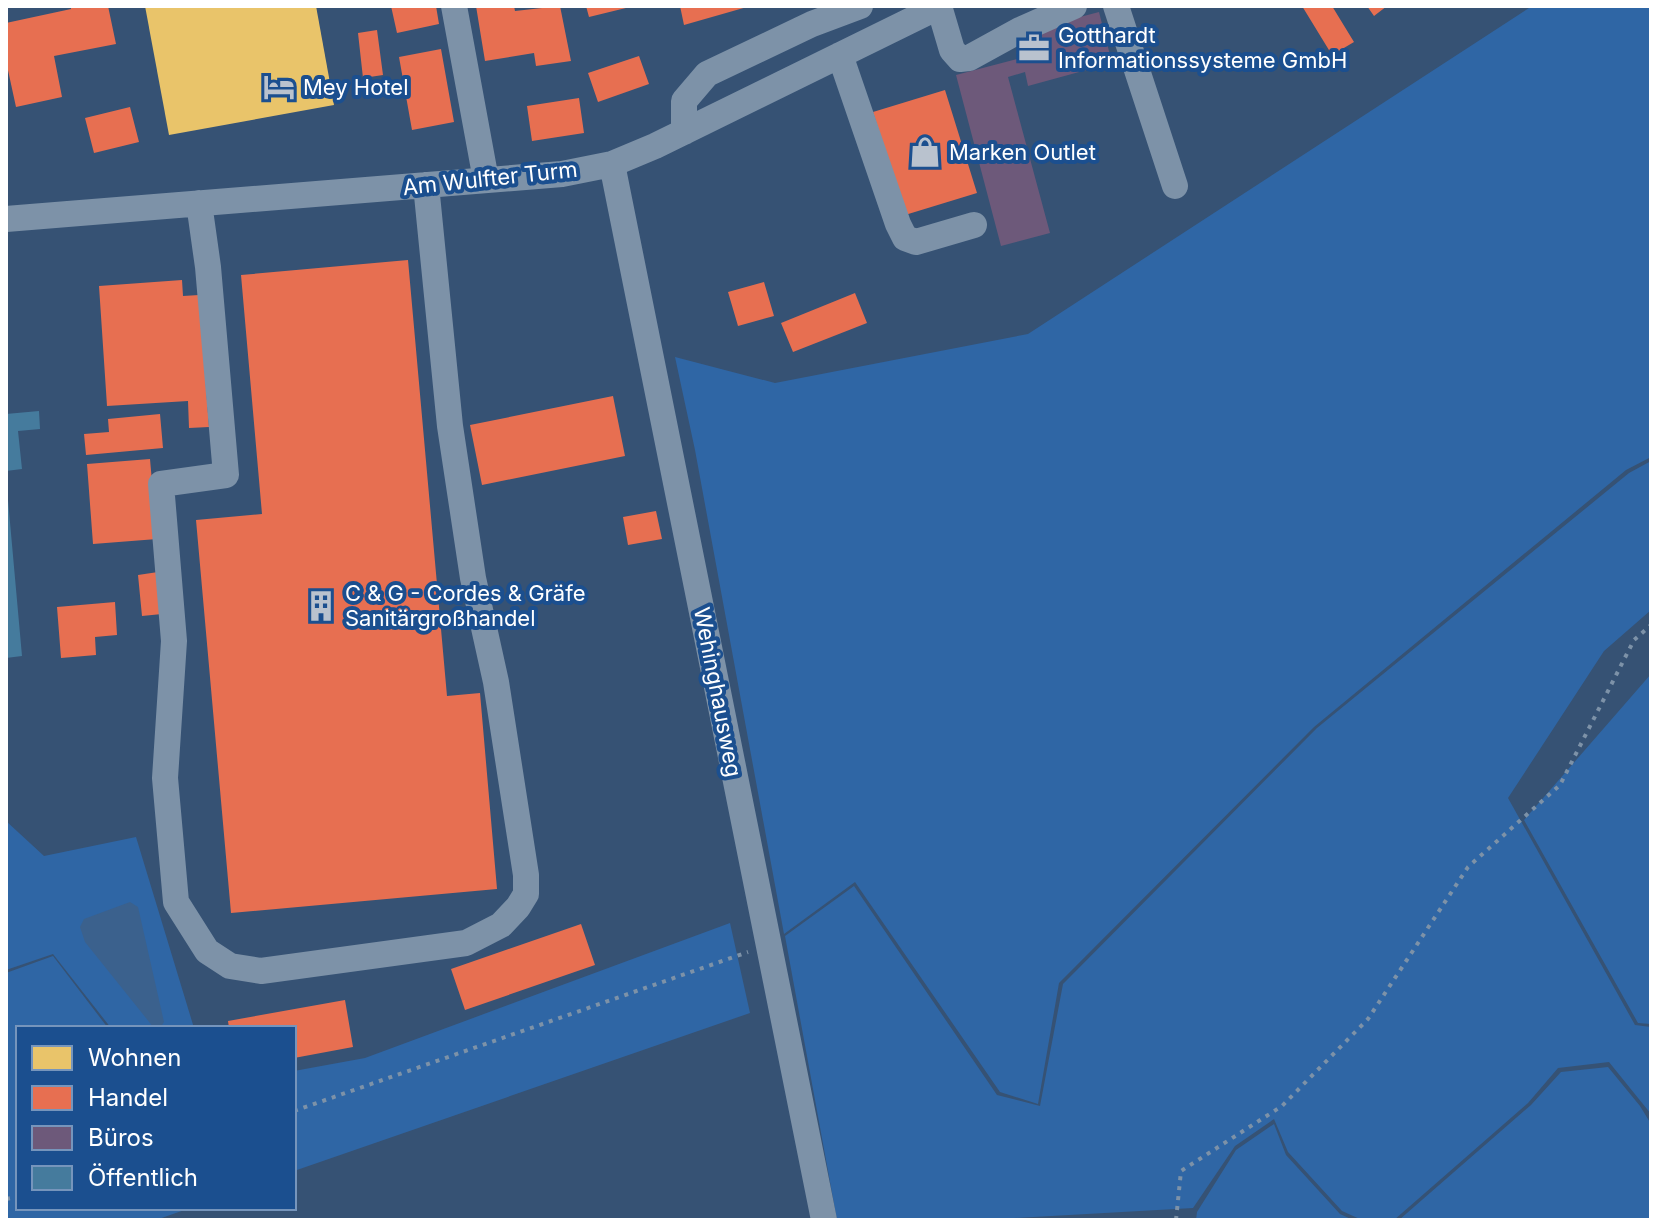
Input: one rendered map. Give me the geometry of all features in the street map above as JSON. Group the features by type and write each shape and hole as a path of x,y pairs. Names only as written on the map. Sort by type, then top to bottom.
{"street":[{"path":"454,6 486,180"},
{"path":"684,132 684,101 707,74 812,24 860,6"},
{"path":"940,6 952,50 960,59 969,58 1020,30 1074,6"},
{"name":"Am Wulfter Turm","path":"6,219 562,174 612,164 684,132 940,6"},
{"path":"1116,6 1175,186"},
{"path":"840,55 905,238 916,242 974,225"},
{"name":"Wehinghausweg","path":"612,164 824,1220"},
{"path":"199,203 208,267 226,475 161,484 174,641 165,778 176,902 207,951 230,966 261,971 466,943 501,925 526,894 526,875 496,682 473,578 450,426 426,185"}],"path":[{"path":"1176,1220 1181,1171 1282,1106 1368,1019 1468,867 1560,785 1634,640 1651,625"},
{"path":"296,1110 769,945"}],"shaded area":[{"path":"1532,6 1651,6 1651,457 1626,470 1314,727 1059,983 1038,1104 1000,1092 855,882 784,934 675,357 775,383 1028,334"},
{"path":"1651,461 1651,610 1604,651 1508,798 1635,1025 1651,1027 1651,1114 1609,1062 1558,1068 1528,1103 1394,1220 1362,1220 1342,1211 1288,1152 1274,1119 1235,1146 1193,1208 980,1220 837,1220 785,936 854,886 997,1095 1040,1106 1063,984 1317,728 1629,473"},
{"path":"1651,674 1651,1024 1638,1023 1524,820"},
{"path":"6,821 44,856 136,837 193,1026 109,1026 53,954 6,970"},
{"path":"130,902 138,907 164,1022 161,1026 152,1026 85,942 80,927 84,919"},
{"path":"730,923 750,1013 296,1170 296,1071 365,1058"},
{"path":"53,956 106,1026 16,1026 16,1210 184,1210 156,1220 6,1220 6,973"},
{"path":"1608,1067 1651,1124 1651,1220 1399,1220 1531,1105 1561,1072"},
{"path":"1274,1124 1286,1155 1340,1214 1353,1220 1196,1220 1197,1212 1236,1150"}],"building: Wohnen":[{"path":"145,6 316,6 334,105 169,135"}],"building: Handel":[{"path":"71,6 108,6 116,44 54,56 62,97 16,107 6,61 6,23 71,9"},
{"path":"391,6 436,6 439,24 397,33"},
{"path":"476,6 514,6 515,11 560,6 571,61 536,66 534,53 485,61"},
{"path":"586,6 630,6 630,7 589,17"},
{"path":"680,6 747,6 747,7 684,25"},
{"path":"1302,6 1332,6 1354,42 1332,55"},
{"path":"1367,6 1387,6 1374,16"},
{"path":"377,30 383,75 363,78 358,33"},
{"path":"441,49 454,122 412,130 399,57"},
{"path":"639,56 649,84 598,102 588,73"},
{"name":"Marken Outlet","path":"945,90 977,193 905,215 873,112"},
{"path":"579,98 584,133 532,141 527,106"},
{"path":"130,107 139,142 94,153 85,118"},
{"name":"C & G - Cordes & Gräfe Sanitärgroßhandel","path":"408,260 447,696 480,693 497,889 231,913 196,520 262,514 241,275"},
{"path":"182,280 183,296 199,295 209,427 189,428 188,401 107,406 99,286"},
{"path":"764,282 774,316 738,326 728,292"},
{"path":"855,293 867,323 793,352 781,323"},
{"path":"613,396 625,456 482,485 470,425"},
{"path":"160,414 163,448 86,455 84,434 109,432 108,419"},
{"path":"150,459 157,539 93,544 87,464"},
{"path":"656,511 662,539 628,545 623,517"},
{"path":"158,572 162,614 142,616 138,575"},
{"path":"115,602 117,635 95,637 96,655 61,658 57,607"},
{"path":"581,924 595,965 465,1010 451,969"},
{"path":"345,1000 353,1047 296,1058 296,1026 229,1026 228,1021"}],"building: Büros":[{"path":"1099,12 1112,63 1028,86 1025,72 1008,77 1050,233 1001,246 956,75 1021,58 1015,34"}],"building: Öffentlich":[{"path":"39,411 40,429 18,431 22,469 6,471 6,414"},
{"path":"6,500 22,656 6,658"}],"place":[{"name":"Gotthardt Informationssysteme GmbH","path":"1034,48"},
{"name":"Mey Hotel","path":"279,87"},
{"name":"Marken Outlet","path":"925,152"},
{"name":"C & G - Cordes & Gräfe Sanitärgroßhandel","path":"321,606"}]}
